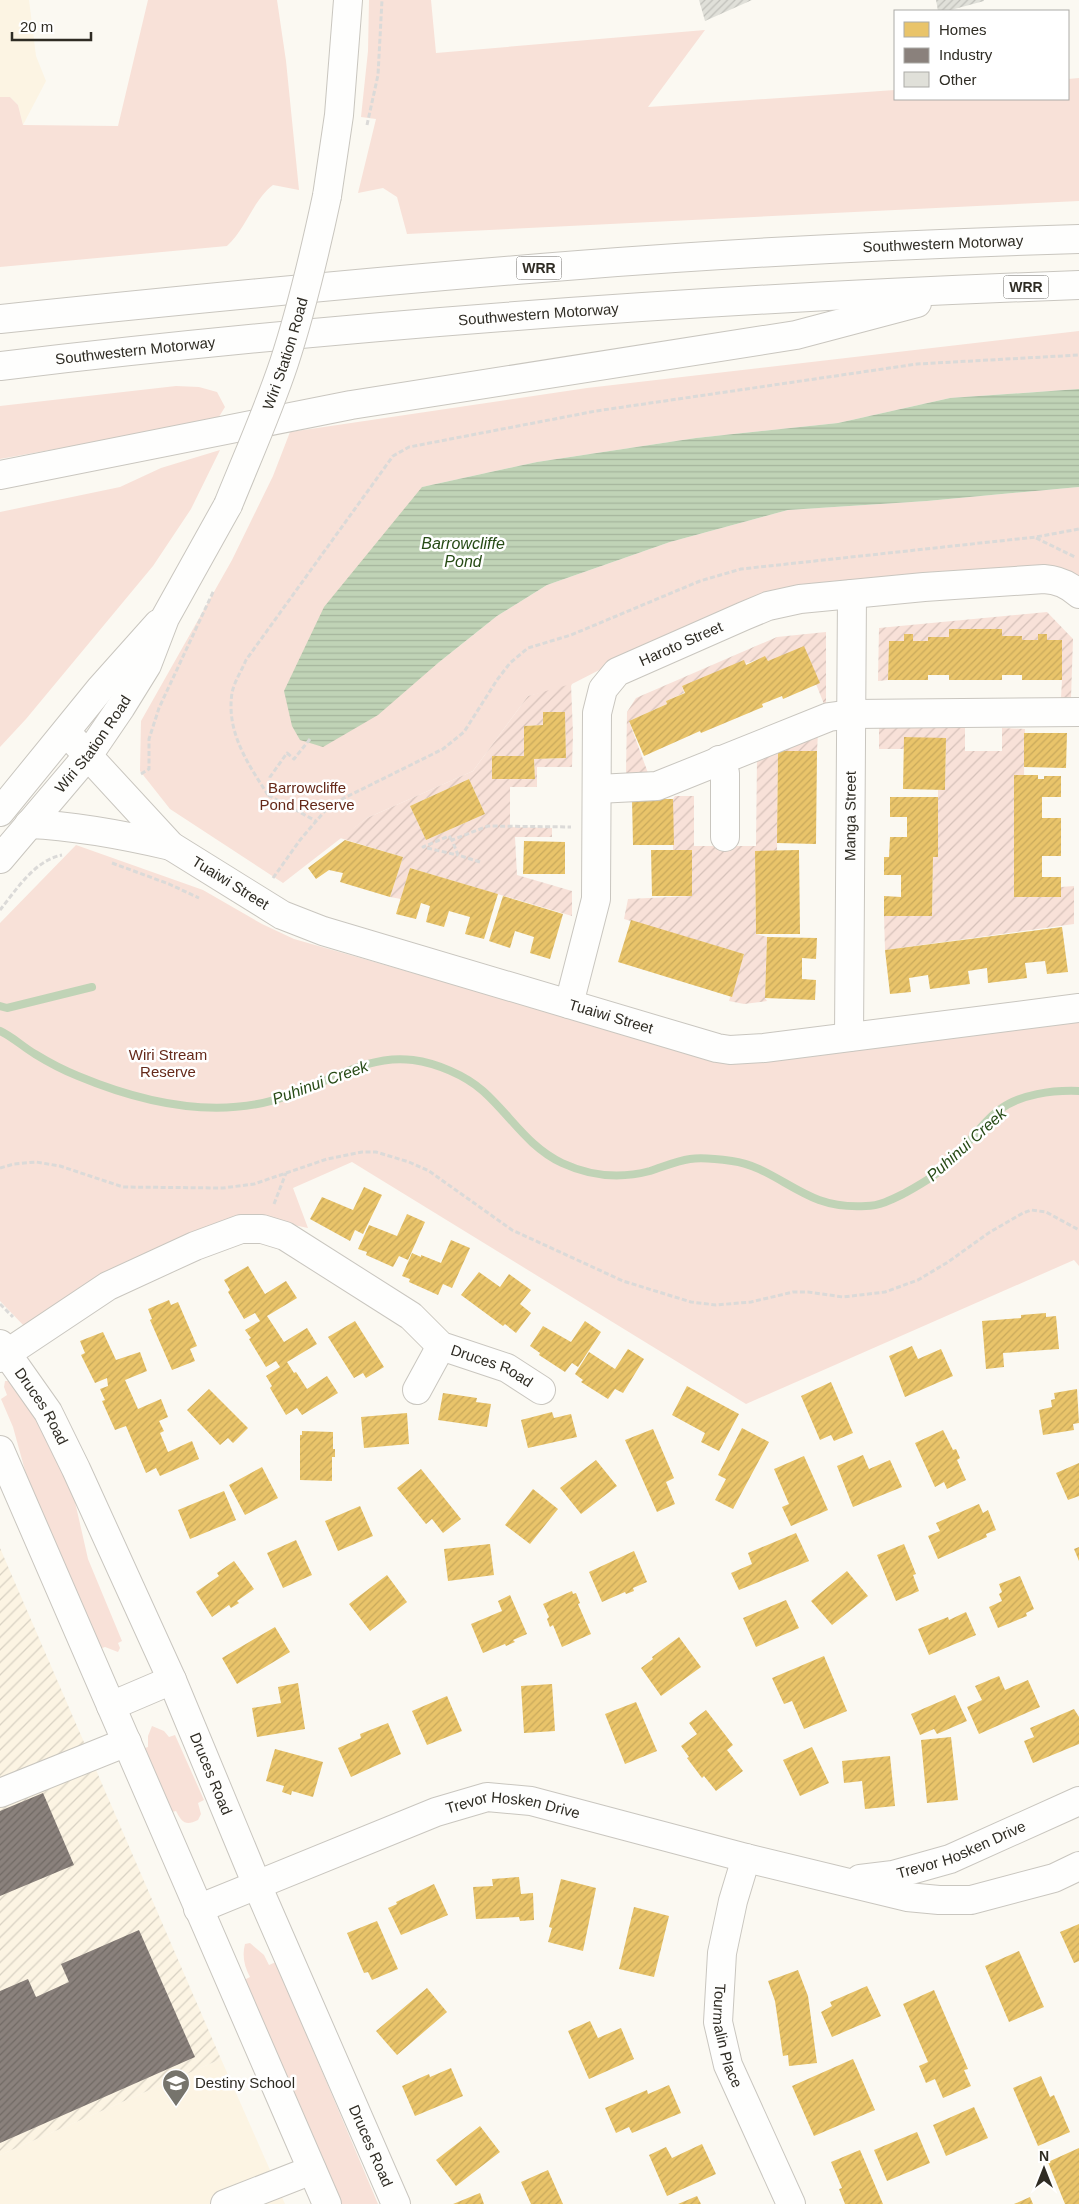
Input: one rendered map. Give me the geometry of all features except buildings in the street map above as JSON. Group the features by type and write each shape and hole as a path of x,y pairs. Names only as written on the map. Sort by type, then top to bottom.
{"main road":[{"name":"Wiri Station Road","path":"333,0 342,68"},
{"name":"Wiri Station Road","path":"0,859 89,754 147,665 164,618 228,505 256,439 298,320 328,196 339,115 348,0"},
{"name":"Southwestern Motorway","path":"0,319 231,295 581,264 926,244 1079,239"},
{"name":"Southwestern Motorway","path":"0,366 94,354 436,322 659,305 974,288 1079,285"},
{"path":"0,475 351,405 796,335 974,288"},
{"name":"Haroto Street","path":"569,1004 596,899 596,714 603,689 617,672 768,606 800,599 1044,579 1056,580 1079,594"},
{"name":"Manga Street","path":"849,1037 852,594"},
{"name":"Wiri Station Road","path":"0,812 112,675 164,618"},
{"path":"597,789 657,786 829,717 851,714 1079,712"},
{"name":"Tuaiwi Street","path":"66,732 89,754 119,790 171,846 282,915 298,922 716,1048 730,1050 764,1048 1079,1008"},
{"path":"719,760 725,773 725,837"},
{"name":"Tuaiwi Street","path":"29,824 73,826 171,846"},
{"name":"Druces Road","path":"396,2204 257,1885 172,1680 48,1412 2,1352 108,1286 195,1246 241,1229 262,1228 285,1236 410,1316 441,1346 507,1368 541,1390"},
{"name":"Druces Road","path":"417,1390 441,1346"},
{"path":"0,1450 326,2204"},
{"path":"111,1706 172,1680"},
{"path":"0,1793 127,1742"},
{"name":"Trevor Hosken Drive","path":"198,1908 436,1812 487,1797 531,1801 746,1858 907,1897 971,1900 1054,1878 1079,1866"},
{"name":"Trevor Hosken Drive","path":"838,1879 869,1879 894,1876 941,1862 1079,1801"},
{"name":"Tourmalin Place","path":"746,1858 733,1901 722,1953 718,2022 728,2065 791,2204"},
{"path":"225,2204 312,2170"}],"path":[{"path":"366,130 378,75 382,0"},
{"path":"316,821 268,795 243,755 235,733 232,692 246,660 393,456 410,447 596,411 916,364 1079,355"},
{"path":"1036,537 1071,554 1079,560"},
{"path":"268,795 270,777 287,754 294,759 310,739"},
{"path":"452,840 488,826 577,827"},
{"path":"458,855 449,836 424,847 480,862"},
{"path":"106,861 169,884 205,900"},
{"path":"0,1168 14,1164 36,1162 60,1166 123,1187 224,1188 254,1184 327,1159 362,1152 390,1156 429,1171 512,1230 623,1281 683,1300 716,1305 751,1302 793,1292 843,1297 885,1292 918,1280 1023,1213 1031,1210 1046,1212 1079,1230"},
{"path":"262,1228 286,1172"}],"shaded area":[{"path":"0,0 29,0 36,56 46,81 23,125 18,105 10,97 0,97"},
{"path":"0,1548 221,2059 0,2155"},
{"name":"Destiny School","path":"221,2059 285,2204 0,2204 0,2155"}],"green space":[{"path":"148,0 277,0 286,61 299,190 273,185 260,198 234,239 227,246 0,267 0,97 10,97 18,105 23,125 118,126"},
{"path":"369,0 431,0 436,53 705,30 648,107 894,90 894,100 1069,100 1069,79 1079,78 1079,201 407,234 397,197 383,188 358,193 376,119 361,117 368,51"},
{"name":"Barrowcliffe Pond Reserve","path":"1079,331 1079,389 950,398 838,423 696,438 537,462 422,487 438,663 497,616 547,585 670,542 788,510 927,501 1079,487 1079,579 846,584 609,665 571,686 528,696 473,771 367,818 283,883 170,809 140,771 141,721 232,560 273,476 290,432 587,388"},
{"path":"176,386 199,387 217,392 225,407 217,420 0,459 0,406"},
{"path":"220,450 191,509 153,566 26,719 0,747 0,512 120,487 161,468"},
{"path":"1047,612 1073,639 1071,698 1061,698 1062,680 1047,640 1047,634 1038,634 1038,640 1022,640 1022,636 1002,636 949,629 949,637 928,637 928,641 913,641 913,634 904,634 904,641 889,641 888,680 878,681 879,628"},
{"path":"826,632 826,703 824,704 816,684 768,661 765,657 682,686 684,693 666,701 667,704 629,721 648,773 626,774 627,712 636,698 777,637"},
{"path":"571,684 572,767 537,767 537,787 510,787 510,827 552,828 552,837 515,837 517,875 572,891 572,916 410,868 401,899 390,897 403,857 340,838 367,818 473,771 528,696","holes":["544,712 565,712 566,758 534,759 535,778 492,779 492,756 524,756 524,726 543,725","469,779 485,814 426,840 410,806"]},
{"path":"965,727 965,751 1002,751 1002,728 1025,729 1024,775 1014,776 1014,897 1061,897 1061,887 1074,886 1074,924 885,950 884,916 932,916 933,857 938,857 938,790 945,790 946,739 904,737 904,749 879,749 879,728"},
{"path":"818,733 817,751 778,751 777,851 755,851 756,934 767,937 765,998 767,1001 744,1004 729,1001 744,954 624,919 628,899 692,896 692,850 673,850 673,799 675,796 694,796 694,846 756,846 757,758"},
{"name":"Wiri Stream Reserve","path":"76,845 203,890 262,924 294,939 720,1061 1079,1020 1079,1266 1074,1260 746,1404 352,1162 293,1188 308,1228 279,1222 25,1327 0,1301 0,923"},
{"path":"5,1381 10,1381 15,1391 21,1387 73,1493 88,1559 122,1641 118,1643 120,1648 118,1652 105,1647 102,1648 98,1642 29,1485 13,1427 1,1399 7,1395 4,1387"},
{"path":"152,1726 164,1731 169,1737 175,1735 204,1800 198,1803 201,1814 198,1820 187,1823 180,1818 176,1811 172,1812 145,1748 148,1747 148,1736"},
{"path":"250,1943 264,1955 269,1965 276,1962 378,2204 342,2204 244,1980 250,1977 245,1965 244,1952 245,1944"}],"water":[{"name":"Barrowcliffe Pond","path":"1079,389 1079,487 927,501 788,510 670,542 547,585 497,616 438,663 378,715 323,747 300,740 292,726 284,691 324,607 422,487 537,462 696,438 838,423 950,398"}],"waterway":[{"path":"0,1006 7,1008 92,987"},
{"name":"Puhinui Creek","path":"0,1031 61,1069 104,1086 157,1101 184,1106 212,1108 239,1107 266,1102 293,1094 366,1064 397,1059 413,1060 441,1067 476,1085 539,1148 562,1163 583,1171 605,1175 628,1175 650,1171 690,1159 727,1160 755,1167 819,1200 848,1206 871,1206 891,1200 927,1180 952,1160 999,1110 1017,1100 1037,1094 1079,1091"}],"place":[{"name":"Destiny School","path":"176,2107"}]}
